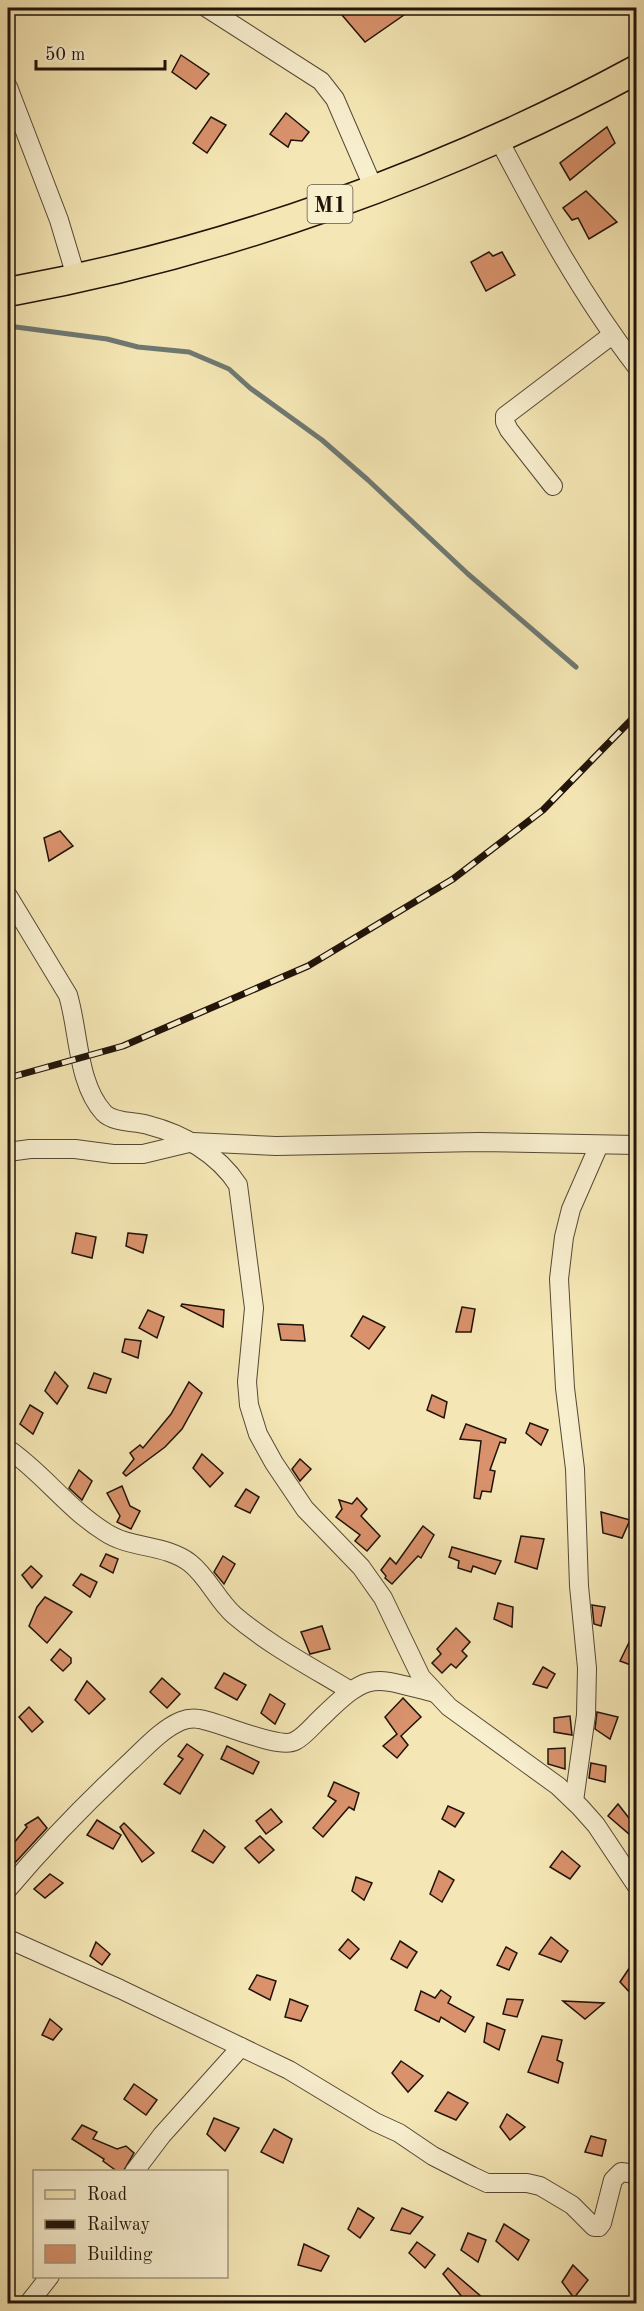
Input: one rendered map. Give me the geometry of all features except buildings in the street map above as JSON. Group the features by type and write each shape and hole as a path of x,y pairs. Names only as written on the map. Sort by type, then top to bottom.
{"main road":[{"name":"M1","path":"8,292 77,280 219,241 374,189 499,140 582,100 636,70"}],"street":[{"path":"207,8 321,81 335,99 374,189"},
{"path":"8,87 59,220 77,280"},
{"path":"499,140 542,221 612,335 636,366"},
{"path":"553,486 509,430 505,422 506,416 612,335"},
{"path":"8,896 68,995 82,1067 97,1103 105,1114 115,1119 147,1125 193,1142 231,1174 238,1185 254,1308 248,1382 249,1405 258,1434 274,1463 305,1509 361,1567 378,1590 421,1677 449,1707 558,1786 574,1801 597,1825 636,1885"},
{"path":"8,1152 30,1149 75,1149 113,1154 143,1154 193,1142 276,1146 479,1142 636,1145"},
{"path":"574,1801 586,1715 587,1668 579,1586 575,1469 566,1388 559,1279 564,1237 571,1209 599,1145"},
{"path":"8,1449 27,1462 79,1514 116,1539 179,1556 191,1563 234,1615 286,1652 349,1690"},
{"path":"8,1888 120,1770 148,1745 183,1719 197,1719 225,1725 280,1744 294,1742 349,1690 363,1682 374,1680 391,1682 435,1693"},
{"path":"8,1939 289,2070 375,2122 399,2133 433,2156 487,2183 527,2183 540,2186 572,2205 594,2227 599,2227 602,2223 613,2180 621,2172 636,2174"},
{"path":"136,2170 162,2135 241,2047"},
{"path":"28,2304 49,2278"}],"waterway":[{"path":"8,326 107,339 138,347 189,352 229,369 250,388 322,440 468,574 576,667"}],"railway":[{"path":"8,1078 123,1046 308,966 453,879 543,810 636,715"}]}
